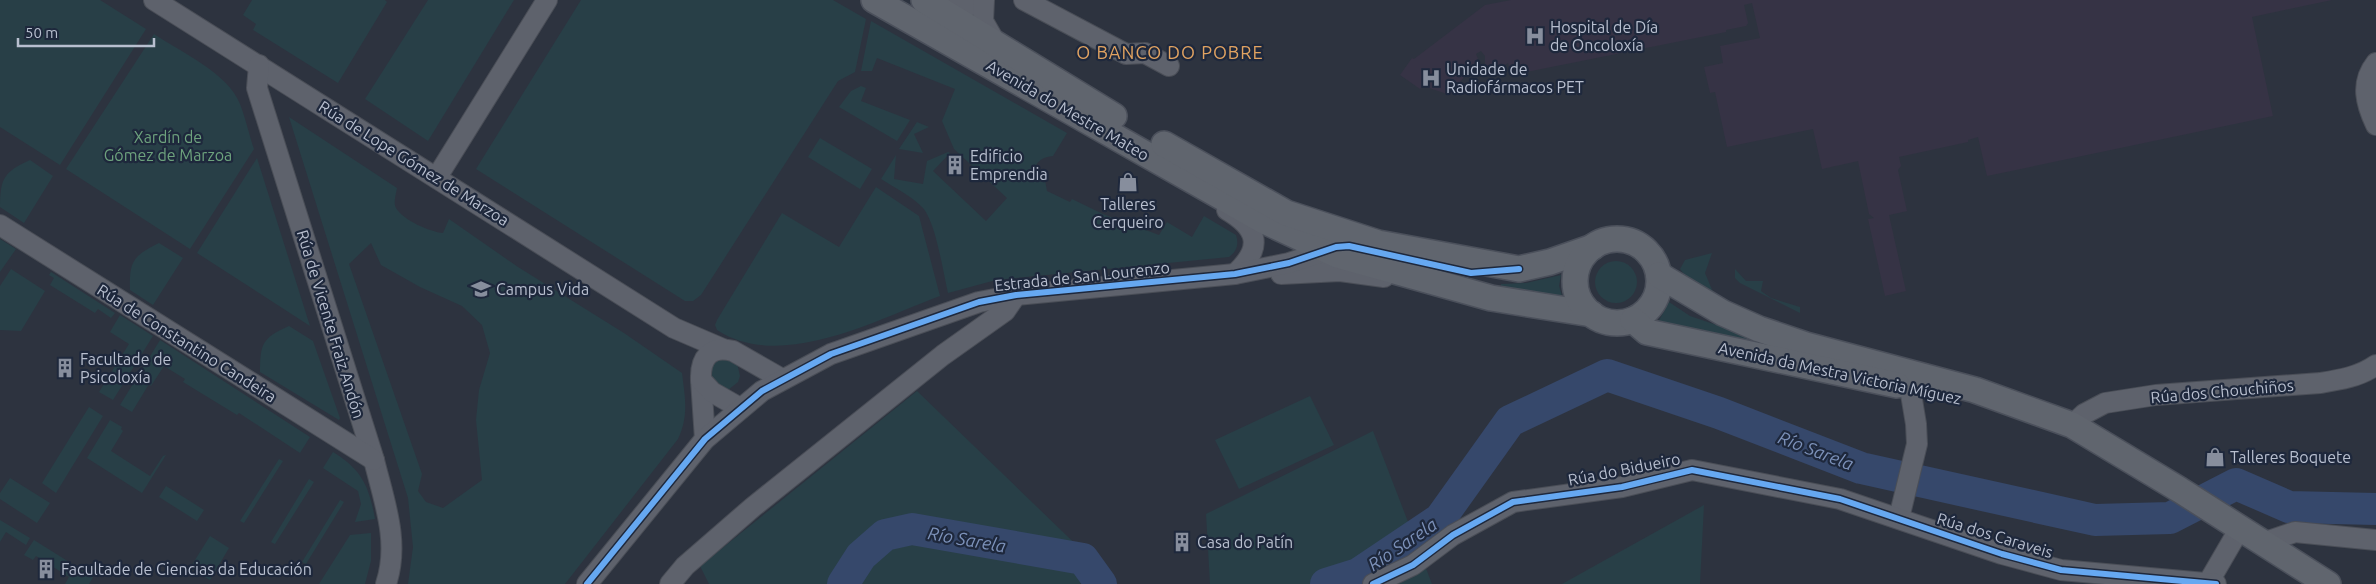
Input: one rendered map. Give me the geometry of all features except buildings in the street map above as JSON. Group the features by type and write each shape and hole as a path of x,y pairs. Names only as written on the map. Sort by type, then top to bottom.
{"main road":[{"name":"Avenida do Mestre Mateo","path":"874,0 1262,220 1327,251"},
{"name":"Avenida do Mestre Mateo","path":"924,0 1093,104 1286,213 1378,243 1519,269"},
{"path":"1519,269 1550,262 1605,241 1619,240 1631,242 1641,247 1650,255 1659,275 1659,286 1651,307 1632,320 1619,323 1604,321 1592,314 1580,299 1576,280 1578,268 1584,256 1593,247"},
{"path":"1327,251 1416,278 1492,298 1592,314"},
{"name":"Avenida da Mestra Victoria Míguez","path":"1659,275 1723,313 1759,328 1806,345 1975,390 2062,421 2180,490 2328,584"},
{"name":"Avenida da Mestra Victoria Míguez","path":"1632,320 1647,332 2062,421"}],"street":[{"name":"Rúa de Lope Gómez de Marzoa","path":"154,0 674,328 742,355 782,378"},
{"path":"437,178 547,0"},
{"path":"939,0 961,7 969,7 979,0"},
{"path":"984,0 983,22 995,42"},
{"path":"1024,0 1126,54 1145,53 1169,66"},
{"path":"2376,63 2366,80 2365,93 2376,126"},
{"name":"Rúa de Vicente Fraiz Andón","path":"259,66 257,88 374,460 392,537 391,557 386,584"},
{"path":"1028,87 1040,99 1243,220 1253,233 1253,250 1246,263 1235,274"},
{"name":"Rúa de Constantino Candeira","path":"0,224 374,460"},
{"path":"1235,274 1289,263 1349,246 1471,273 1519,269"},
{"path":"1235,274 1259,277 1340,271 1373,276 1416,278"},
{"name":"Estrada de San Lourenzo","path":"588,584 705,438 740,408 782,378 831,354 957,308 1016,295 1235,274"},
{"path":"670,584 685,566 753,507 943,355 1005,311 1016,295"},
{"name":"Rúa de Lope Gómez de Marzoa","path":"674,328 700,375 712,392 740,408"},
{"path":"700,375 702,360 707,354 713,350 724,349"},
{"name":"Rúa dos Chouchiños","path":"2062,421 2105,403 2156,396 2320,383 2345,379 2372,371"},
{"name":"Rúa de Lope Gómez de Marzoa","path":"700,375 705,438"},
{"path":"1901,512 1917,444 1910,388"},
{"name":"Rúa do Bidueiro","path":"1373,584 1413,565 1452,534 1513,502 1622,487 1692,470 1901,512"},
{"name":"Rúa dos Caraveis","path":"1901,512 2002,554 2091,578 2212,583"},
{"path":"2212,583 2233,524"},
{"path":"2263,543 2295,532 2376,540"}],"shaded area":[{"path":"1511,0 2332,0 2252,17 2273,116 1987,176 1978,137 1968,140 1968,142 1899,157 1901,166 1898,170 1907,211 1889,215 1906,291 1885,296 1868,219 1874,218 1869,214 1858,161 1822,169 1813,129 1727,147 1715,92 1710,93 1704,67 1723,63 1720,46 1760,38 1752,3 1744,5 1748,23 1746,26 1726,30 1726,32 1511,75 1508,63 1485,70 1485,56 1481,51 1476,54 1478,59 1450,95 1423,86 1420,89 1400,75 1412,58 1414,59 1485,5"}],"green space":[{"name":"Xardín de Gómez de Marzoa","path":"0,0 100,0 146,29 60,165 0,127"},
{"path":"252,0 385,0 387,2 338,83 253,30 256,24 243,15"},
{"path":"428,0 514,0 428,141 365,99"},
{"path":"581,0 833,0 866,19 855,72 838,81 701,295 693,301 685,301 476,169"},
{"path":"871,21 1067,133 1053,156 1041,160 1034,169 1045,180 1047,191 1070,202 1072,199 1103,214 1159,235 1167,222 1192,237 1204,216 1236,235 1236,250 1229,257 996,280 948,293 935,236 928,215 914,200 881,179 896,155 894,179 923,184 927,161 948,152 950,153 933,171 986,221 1007,198 954,149 942,121 955,89 877,58 872,71 861,71"},
{"name":"Xardín de Gómez de Marzoa","path":"154,34 203,64 215,73 234,93 244,115 254,149 190,249 66,169"},
{"path":"861,86 866,88 861,101 910,120 897,141 839,107 851,91"},
{"path":"289,117 397,188 395,206 404,217 424,228 443,233 449,219 518,267 624,333 682,373 685,414 678,439 565,584 408,584 413,547 408,498","holes":["371,243 381,265 420,287 462,306 482,325 490,353 479,390 476,420 482,480 443,508 426,502 418,491 422,474 349,264"]},
{"path":"917,122 929,127 914,134 923,153 899,149"},
{"path":"820,138 872,169 860,189 808,157"},
{"name":"Xardín de Gómez de Marzoa","path":"257,158 310,326 197,253"},
{"path":"30,160 53,176 24,223 0,207 0,197 5,177 9,172"},
{"path":"876,187 919,216 940,296 859,328 799,344 770,346 742,342 717,330 715,325 717,320 782,213 839,247"},
{"path":"0,239 16,249 0,272"},
{"path":"159,243 183,258 153,305 130,290 130,272 138,256"},
{"path":"1712,253 1705,273 1713,292 1690,279 1680,269 1685,260"},
{"path":"1616,261 1631,267 1637,282 1631,297 1616,303 1601,297 1595,282 1601,267"},
{"path":"11,269 45,291 21,331 0,330 0,286"},
{"path":"1735,269 1746,281 1763,281 1761,291 1771,298 1800,307 1800,313 1740,283 1735,278"},
{"path":"51,272 115,313 111,318 98,309 95,313 50,285 54,278 49,275"},
{"path":"1561,275 1559,286 1564,302 1501,287 1501,284 1526,283"},
{"path":"1669,302 1690,316 1802,354 1657,324"},
{"path":"120,315 153,336 113,400 99,392 129,344 110,332"},
{"path":"289,326 313,341 340,418 339,420 260,372 264,343 273,334"},
{"path":"160,340 310,437 300,453 239,413 237,415 183,382 185,379 164,366 151,386 149,384 132,412 120,405"},
{"path":"720,356 737,363 740,376 738,382 728,390 709,383 709,364"},
{"path":"917,391 1095,563 1080,584 709,584 700,566"},
{"path":"1310,396 1334,445 1239,489 1215,440"},
{"path":"89,407 103,416 56,493 42,483"},
{"path":"110,420 122,427 123,431 111,451 150,476 163,456 166,455 142,493 87,458"},
{"path":"1373,431 1432,584 1210,584 1206,514"},
{"path":"333,452 351,465 363,480 370,497 375,519 355,522 361,504 358,491 323,468"},
{"path":"279,459 283,461 244,523 240,521"},
{"path":"10,478 50,503 37,523 0,499 0,493"},
{"path":"309,479 314,482 275,544 271,542"},
{"path":"166,486 204,510 197,521 159,497"},
{"path":"340,500 344,502 306,564 302,562"},
{"path":"1704,505 1700,584 1562,584"},
{"path":"0,520 30,538 26,545 6,532 0,542"},
{"path":"371,533 371,561 365,584 319,584 350,535"},
{"path":"210,536 229,548 210,580 190,568"},
{"path":"34,540 93,577 89,584 65,584 69,577 36,556 33,560 24,555"}],"waterway":[{"name":"Río Sarela","path":"1326,584 1358,574 1440,519 1510,421 1607,375 1719,413 1861,468 2095,520 2170,518 2236,484 2289,507 2376,509"},
{"name":"Río Sarela","path":"843,584 861,556 885,535 912,529 1083,559 1101,584"}],"cycle path":[{"path":"587,584 705,439 762,391 831,354 979,302 1016,295 1235,274 1289,263 1336,247 1349,246 1471,273 1519,269"},
{"path":"1373,584 1413,565 1453,535 1513,502 1622,487 1692,470 1840,499 2002,554 2061,570 2216,584"}],"place":[{"name":"Hospital de Día de Oncoloxía","path":"1535,36"},
{"name":"Unidade de Radiofármacos PET","path":"1431,78"},
{"name":"Edificio Emprendia","path":"955,165"},
{"name":"Talleres Cerqueiro","path":"1128,182"},
{"name":"Campus Vida","path":"481,289"},
{"name":"Facultade de Psicoloxía","path":"65,368"},
{"name":"Talleres Boquete","path":"2215,457"},
{"name":"Casa do Patín","path":"1182,542"},
{"name":"Facultade de Ciencias da Educación","path":"46,569"}],"district":[{"name":"O BANCO DO POBRE","path":"1170,52"}]}
